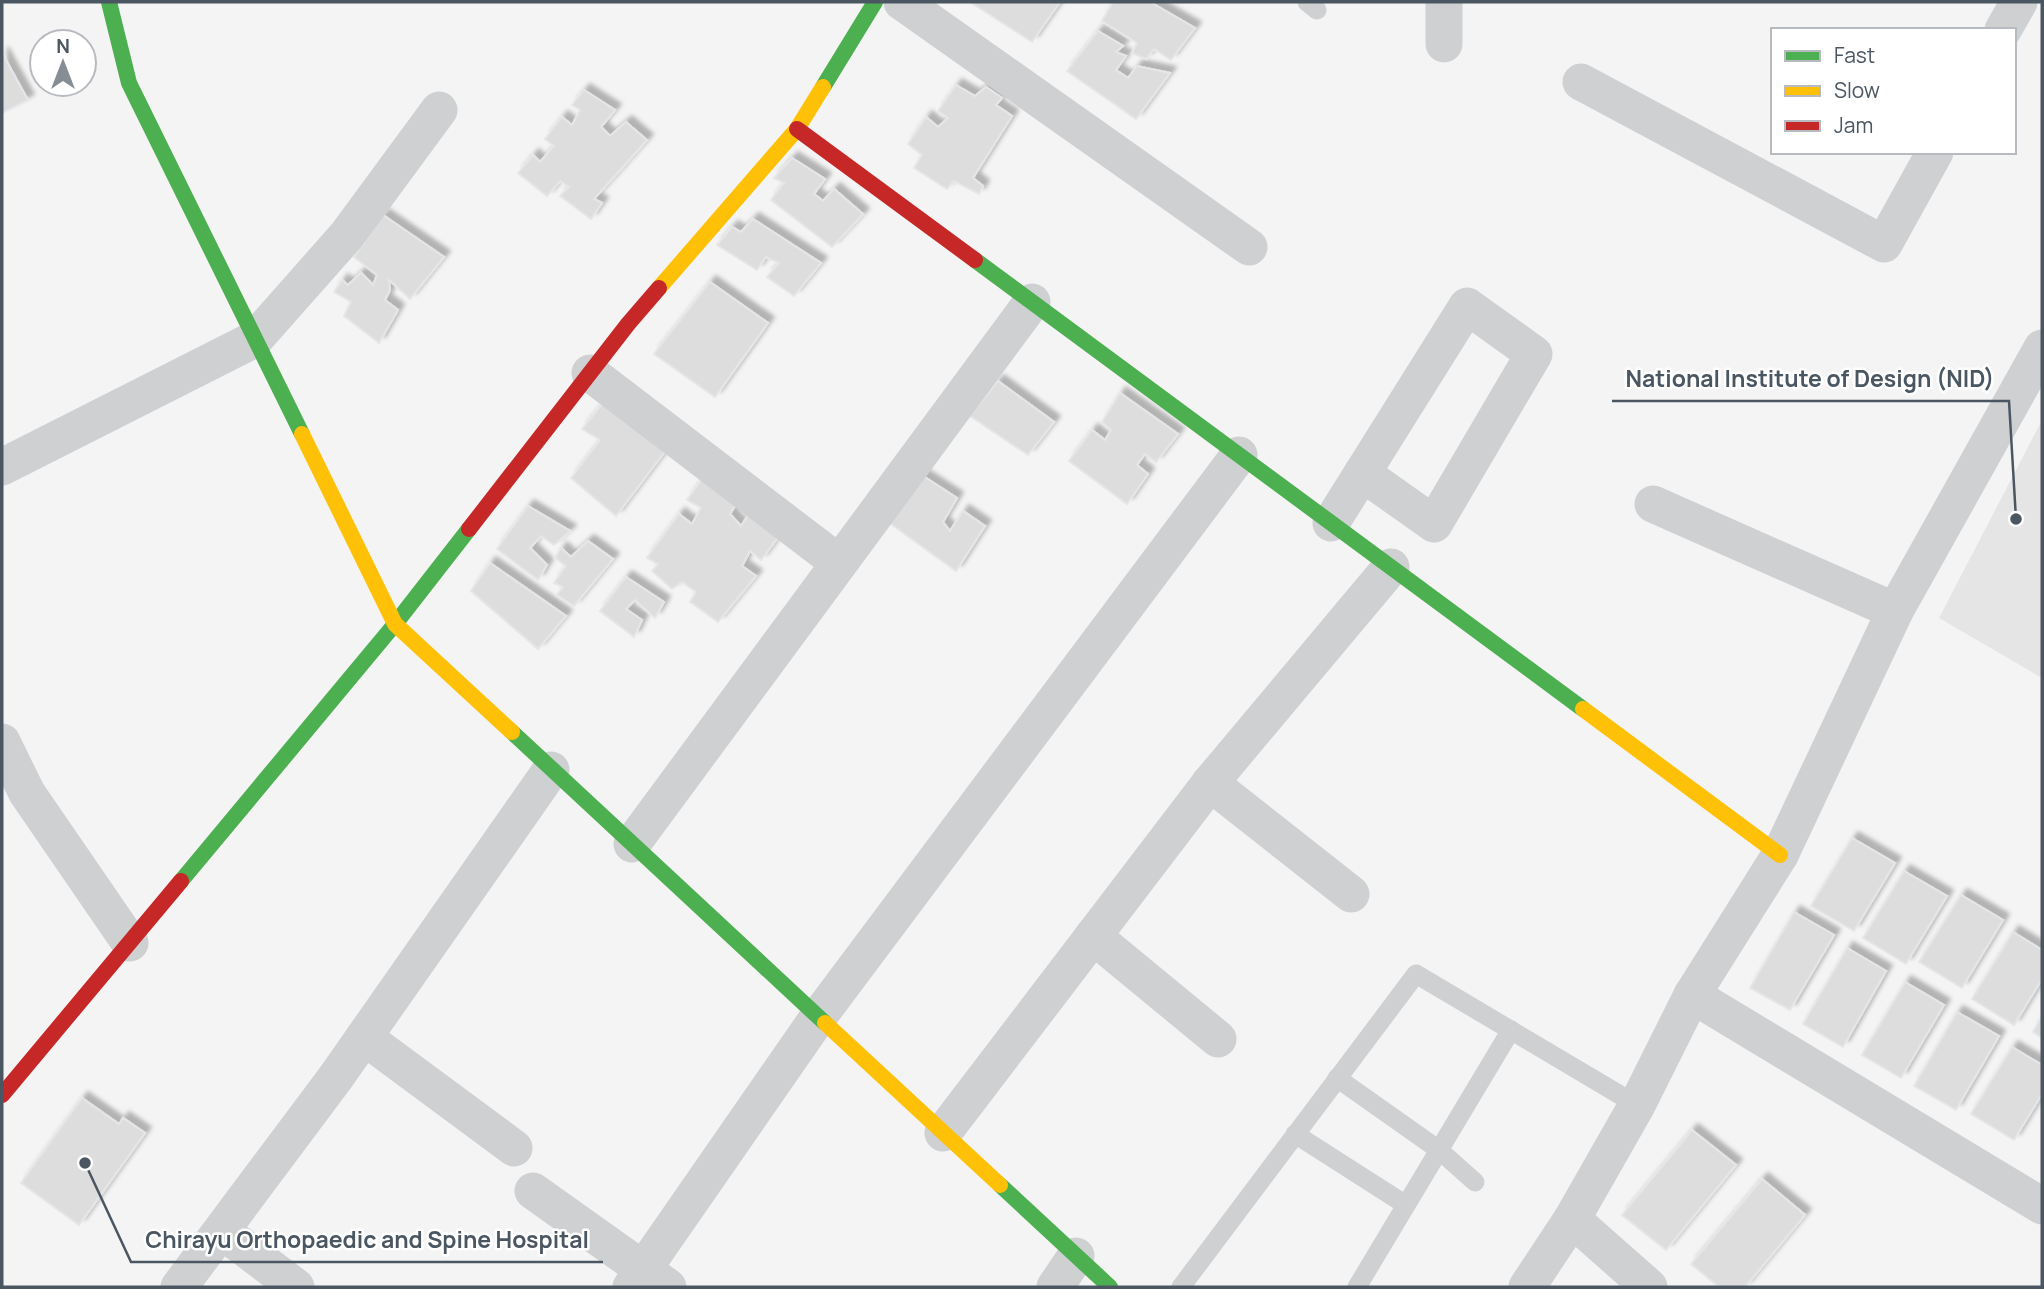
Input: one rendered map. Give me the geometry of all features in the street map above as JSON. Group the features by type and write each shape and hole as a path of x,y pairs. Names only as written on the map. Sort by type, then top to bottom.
{"street":[{"path":"109,2 129,83 395,624 1110,1287"},
{"path":"2,1096 395,624 628,324 797,129 875,2"},
{"path":"902,2 1249,247"},
{"path":"1444,2 1444,44"},
{"path":"2004,28 2019,2"},
{"path":"1581,82 1884,244 1934,154"},
{"path":"2,467 255,339 347,235 439,110"},
{"path":"797,129 1780,855"},
{"path":"632,844 1032,302"},
{"path":"1331,523 1362,473 1467,306 1534,354 1434,524 1362,473"},
{"path":"1527,1287 1572,1219 1637,1105 1692,995 1780,855 1895,611 2042,348"},
{"path":"590,373 839,563"},
{"path":"533,1191 647,1281 819,1016 1239,455"},
{"path":"1653,504 1895,611"},
{"path":"943,1133 1210,783 1391,567"},
{"path":"2,742 14,800 130,943"},
{"path":"179,1287 364,1037 551,770"},
{"path":"1210,783 1351,894"},
{"path":"1093,936 1218,1039"},
{"path":"1692,995 2042,1206"},
{"path":"364,1037 514,1148"},
{"path":"1572,1219 1649,1287"},
{"path":"222,1231 296,1287"},
{"path":"1055,1287 1076,1256"}],"lane":[{"path":"1181,1287 1416,974 1637,1105"},
{"path":"1357,1287 1511,1031"},
{"path":"1338,1078 1439,1150 1475,1182"},
{"path":"1295,1134 1406,1205"}],"shaded area":[{"path":"2042,420 2042,678 1939,618"}],"building":[{"path":"970,2 1060,2 1032,42"},
{"path":"1113,2 1150,2 1195,28 1171,60 1154,49 1146,59 1132,53 1137,43 1102,21"},
{"path":"1098,31 1123,46 1116,52 1126,56 1116,70 1128,78 1137,66 1170,73 1136,119 1067,71"},
{"path":"2,53 28,100 2,113"},
{"path":"956,85 975,96 986,87 1002,98 996,105 1012,116 973,178 983,186 979,194 954,181 947,189 914,168 922,155 908,144 926,117 938,127 948,118 938,111"},
{"path":"584,90 615,110 601,127 610,136 626,122 647,140 594,199 602,203 591,219 560,196 569,187 560,181 547,196 518,173 533,155 540,162 554,146 545,139 562,117 572,125 580,110 572,105"},
{"path":"792,158 825,179 814,194 823,201 834,189 863,214 832,247 771,200 784,183 774,178"},
{"path":"383,215 444,257 410,299 389,280 390,290 385,300 398,310 379,343 344,316 351,302 334,292 342,280 348,285 361,273 373,285 377,275 354,257"},
{"path":"753,219 821,263 794,296 767,277 779,263 766,257 757,270 717,245 732,227 741,232"},
{"path":"710,282 768,323 715,397 654,354"},
{"path":"998,381 1054,422 1028,455 970,416"},
{"path":"1120,393 1178,434 1156,462 1145,454 1137,465 1148,474 1127,504 1069,461 1092,430 1105,440 1111,430 1102,422"},
{"path":"603,403 666,450 616,516 571,478 600,440 582,429"},
{"path":"920,474 957,498 943,522 950,531 963,511 985,526 956,571 888,522"},
{"path":"702,479 737,503 730,514 741,526 749,514 779,536 761,560 750,551 742,566 756,576 718,622 690,602 696,592 682,582 672,589 652,571 658,564 647,558 679,514 692,524 701,508 687,500"},
{"path":"528,506 570,531 554,545 541,536 530,548 547,565 538,580 497,549"},
{"path":"588,541 613,559 574,606 557,595 563,587 554,583 566,566 555,558 561,548 571,557"},
{"path":"490,563 566,616 538,649 471,591"},
{"path":"626,577 664,602 655,618 635,600 626,609 642,620 634,637 600,611"},
{"path":"1852,838 1895,863 1854,931 1811,906"},
{"path":"1904,871 1947,896 1906,964 1863,938"},
{"path":"1961,895 2003,920 1962,988 1919,962"},
{"path":"1794,912 1834,935 1790,1010 1750,988"},
{"path":"2013,932 2042,950 2042,979 2014,1025 1972,999"},
{"path":"1847,948 1886,971 1843,1047 1803,1024"},
{"path":"1905,982 1944,1005 1901,1078 1862,1055"},
{"path":"1957,1012 1999,1036 1956,1110 1914,1086"},
{"path":"2042,1016 2042,1038 2033,1032"},
{"path":"2012,1047 2042,1065 2042,1094 2014,1140 1971,1114"},
{"path":"82,1098 119,1124 123,1118 145,1133 79,1225 21,1183"},
{"path":"1692,1130 1736,1165 1666,1250 1622,1215"},
{"path":"1762,1179 1805,1215 1745,1287 1719,1287 1691,1264"}],"traffic: fast":[{"path":"109,2 129,83 302,434"},
{"path":"823,87 875,2"},
{"path":"975,260 1583,709"},
{"path":"181,881 395,624 469,529"},
{"path":"512,732 825,1023"},
{"path":"1000,1185 1110,1287"}],"traffic: slow":[{"path":"659,288 797,129 823,87"},
{"path":"302,434 395,624 512,732"},
{"path":"1583,709 1780,855"},
{"path":"825,1023 1000,1185"}],"traffic: jam":[{"path":"797,129 975,260"},
{"path":"469,529 659,288"},
{"path":"2,1095 181,881"}],"place":[{"name":"National Institute of Design (NID)","path":"2016,519"},
{"name":"Chirayu Orthopaedic and Spine Hospital","path":"85,1163"}]}
